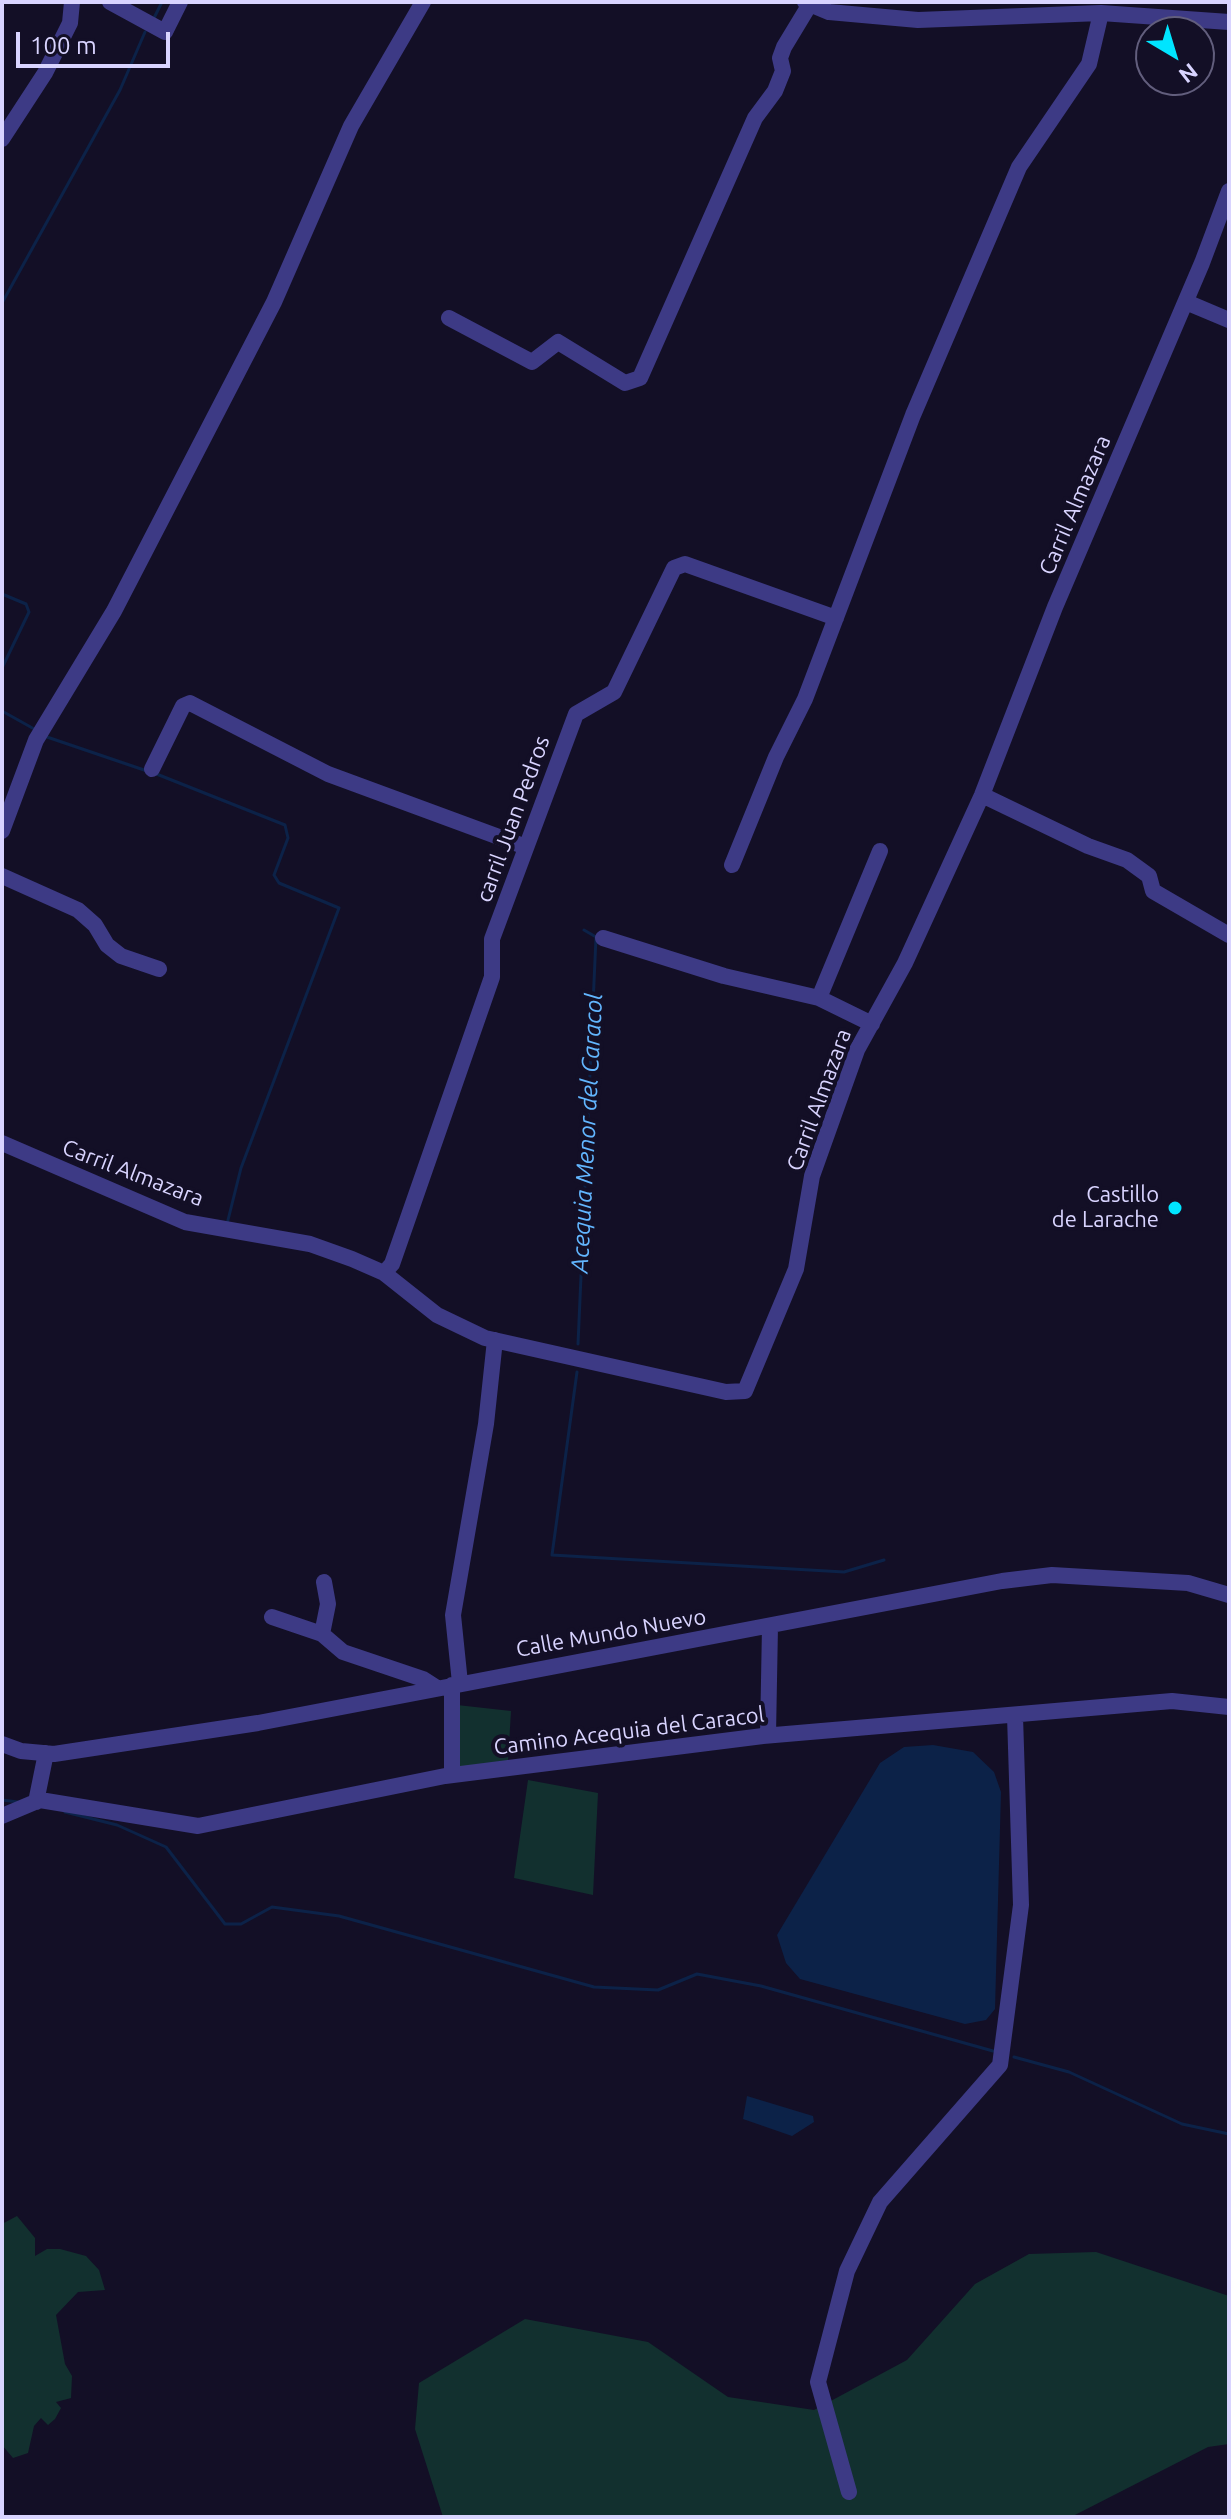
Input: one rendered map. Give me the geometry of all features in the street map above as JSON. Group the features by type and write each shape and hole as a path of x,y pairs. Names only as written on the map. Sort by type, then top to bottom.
{"street":[{"path":"2,139 45,73 70,23 72,2"},
{"path":"110,2 165,32 180,2"},
{"path":"2,831 36,740 114,611 274,302 351,126 423,2"},
{"path":"449,318 532,362 558,342 625,383 640,378 755,118 775,91 783,71 780,58 784,47 807,3 829,12 918,20 1101,13 1229,22"},
{"path":"732,865 776,757 805,699 913,415 1019,167 1089,64 1101,13"},
{"name":"Carril Almazara","path":"2,1143 185,1222 310,1244 384,1273 437,1315 495,1340 726,1392 745,1391 796,1269 812,1176 857,1050 905,963 982,795 1055,607 1186,302 1229,191"},
{"path":"1186,302 1229,320"},
{"name":"carril Juan Pedros","path":"384,1273 392,1264 492,977 492,939 576,714 614,692 674,568 685,564 836,618"},
{"path":"152,769 183,706 190,703 328,774 526,847"},
{"path":"982,795 1088,846 1127,860 1149,876 1153,891 1229,935"},
{"path":"819,998 880,851"},
{"path":"2,876 78,910 121,956 159,969"},
{"path":"603,938 724,976 819,998 872,1024"},
{"path":"452,1775 450,1686 453,1615 486,1424 495,1340"},
{"name":"Calle Mundo Nuevo","path":"2,1744 46,1753 258,1723 852,1608 1052,1575 1188,1583 1229,1595"},
{"path":"322,1634 328,1604 324,1582"},
{"path":"272,1617 322,1634 343,1652 450,1686"},
{"path":"768,1735 770,1626"},
{"name":"Camino Acequia del Caracol","path":"38,1801 198,1826 452,1775 768,1735 1172,1701 1229,1707"},
{"path":"849,2492 818,2382 847,2271 880,2202 907,2176 1000,2065 1021,1905 1015,1716"},
{"path":"2,1816 38,1801 46,1753"}],"green space":[{"path":"457,1705 511,1711 508,1761 454,1771"},
{"path":"528,1780 598,1793 593,1895 514,1878"},
{"path":"17,2216 35,2238 35,2256 47,2249 60,2249 86,2256 99,2270 105,2290 78,2292 56,2315 65,2364 72,2376 71,2398 56,2402 61,2408 55,2419 48,2425 41,2418 34,2426 28,2453 13,2458 2,2445 2,2224"},
{"path":"1096,2252 1229,2296 1229,2444 1208,2447 1071,2517 443,2517 415,2429 419,2383 525,2319 648,2342 728,2397 814,2410 907,2360 975,2284 1029,2254"}],"water":[{"path":"933,1745 973,1752 994,1772 1001,1792 995,2009 986,2020 965,2024 800,1979 786,1963 777,1935 880,1763 904,1747"},
{"path":"747,2096 813,2116 814,2122 792,2136 743,2119"}],"waterway":[{"path":"153,20 162,2"},
{"path":"2,303 120,90 145,32"},
{"path":"2,594 26,604 29,612 2,668"},
{"path":"2,711 36,730"},
{"path":"47,737 147,771"},
{"path":"154,773 285,825 288,838 274,875 279,883 339,908 241,1168 227,1224"},
{"name":"Acequia Menor del Caracol","path":"578,1344 596,937 584,930"},
{"name":"Acequia Menor del Caracol","path":"577,1372 552,1555 844,1572 884,1560"},
{"path":"2,1800 18,1802"},
{"path":"65,1812 117,1825 166,1847 225,1924 241,1924 272,1907 339,1916 594,1987 658,1990 697,1974 761,1986 993,2051"},
{"path":"1014,2057 1069,2072 1182,2124 1229,2134"}],"place":[{"name":"Castillo de Larache","path":"1175,1208"}]}
